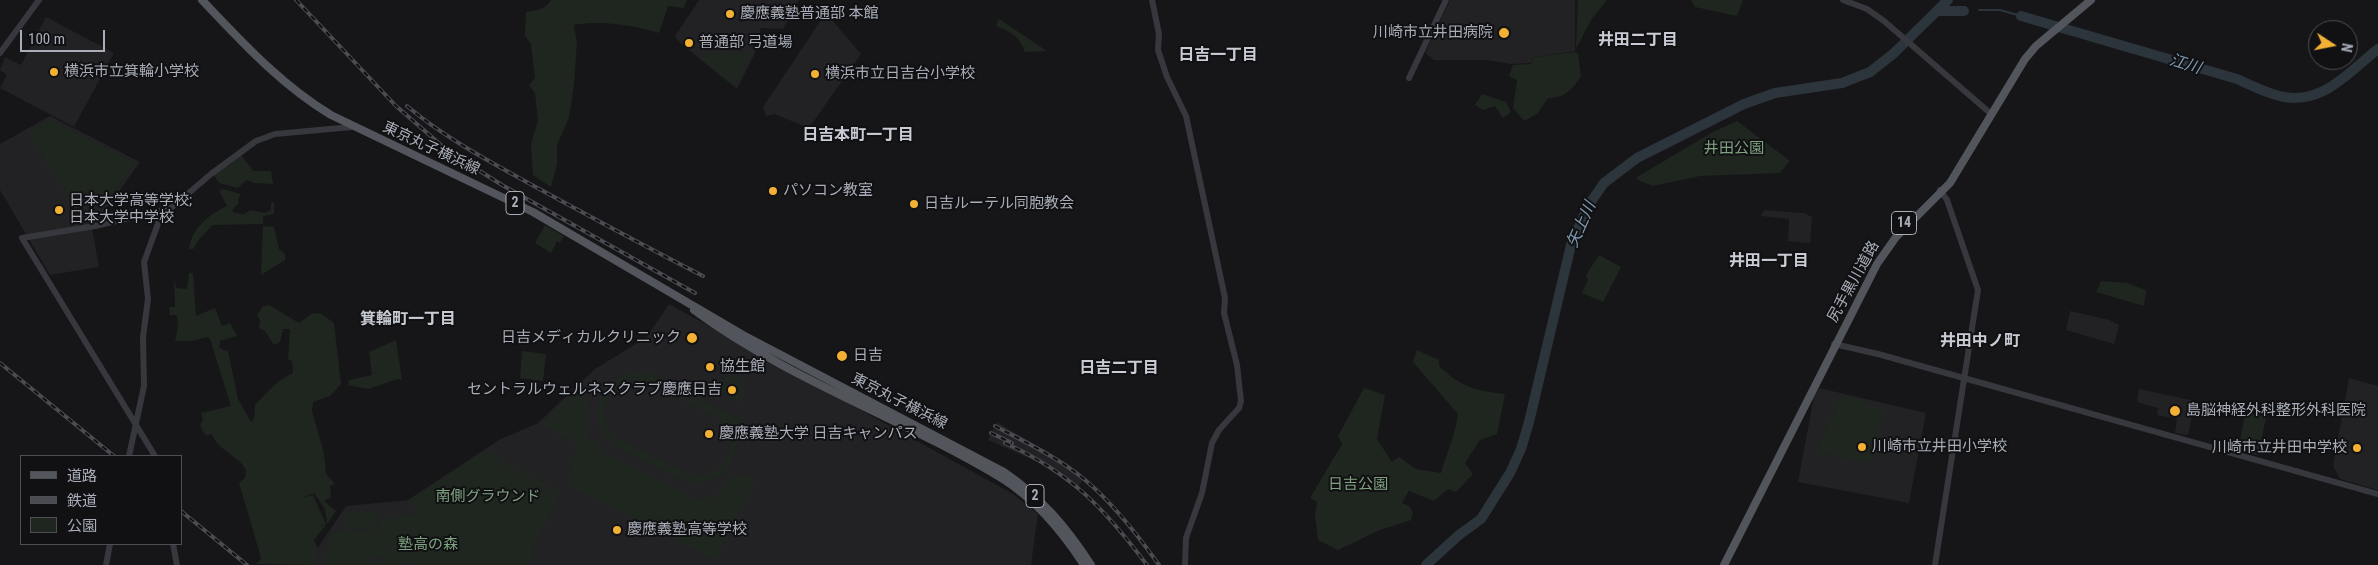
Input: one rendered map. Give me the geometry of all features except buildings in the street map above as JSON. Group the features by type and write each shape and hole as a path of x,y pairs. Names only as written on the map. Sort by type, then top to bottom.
{"main road":[{"name":"東京丸子横浜線","path":"202,0 272,72 308,100 352,127 533,212 821,378 1004,472 1023,485 1051,511 1073,538 1091,565"},
{"name":"尻手黒川道路","path":"1942,191 1965,157 2029,49 2085,0"},
{"name":"尻手黒川道路","path":"1722,565 1834,344 1887,248 1942,191 1963,164 2025,59 2052,32 2091,0"},
{"name":"東京丸子横浜線","path":"670,292 730,335 796,373 1003,479 1030,499 1049,518 1084,565"}],"street":[{"path":"0,53 39,0"},
{"path":"1152,0 1159,34 1158,50 1167,77 1186,116 1225,298 1224,313 1237,365 1241,401 1239,408 1219,430 1212,443 1202,493 1186,538 1185,565"},
{"path":"1409,78 1446,0"},
{"path":"1842,0 1866,9 1902,37 1990,113"},
{"path":"129,455 144,386 143,337 148,299 144,262 158,223 170,209 244,148 256,141 274,134 352,127"},
{"path":"1935,565 1978,290 1942,191"},
{"path":"154,455 22,238 95,226 170,209"},
{"path":"1834,344 1865,350 2378,494"},
{"path":"106,565 110,545"},
{"path":"173,545 177,565"}],"shaded area":[{"path":"699,0 799,0 783,29 761,28 754,55 737,89 679,42 675,36"},
{"name":"川崎市立井田病院","path":"1450,0 1575,0 1575,51 1535,57 1531,63 1511,64 1486,60 1434,60 1425,53"},
{"name":"横浜市立日吉台小学校","path":"825,14 861,54 809,128 774,114 766,116 763,107"},
{"name":"横浜市立箕輪小学校","path":"46,17 114,53 74,127 0,88 7,75 0,70 5,57 21,65"},
{"name":"日本大学高等学校; 日本大学中学校","path":"50,116 140,162 92,229 99,267 50,275 0,190 0,144"},
{"path":"1764,210 1804,213 1812,217 1810,243 1788,241 1789,219 1761,216"},
{"name":"慶應義塾大学 日吉キャンパス","path":"669,304 1013,494 1038,514 1031,565 306,565 346,506 408,500 499,440 538,423 595,369 647,337"},
{"path":"2070,311 2109,320 2119,325 2114,344 2066,330"},
{"name":"川崎市立井田中学校","path":"2349,378 2378,386 2378,490 2340,479 2333,466"},
{"name":"川崎市立井田小学校","path":"1819,388 1926,413 1909,503 1798,482 1814,396"},
{"name":"島脳神経外科整形外科医院","path":"2139,389 2195,401 2188,435 2175,433 2177,419 2157,415 2158,408 2137,402"},
{"path":"997,422 1069,465 1085,478 1076,489 1042,464 988,440"}],"green space":[{"path":"551,0 687,0 684,8 668,6 659,33 617,24 595,23 574,25 577,43 574,84 569,118 557,145 557,164 551,187 533,175 531,144 538,121 535,93 529,85 535,78 531,44 525,36 526,12 544,8"},
{"path":"1578,0 1607,0 1591,20 1576,47"},
{"path":"1691,0 1743,0 1737,16 1695,7"},
{"path":"999,19 1047,51 1025,52 1014,35 996,26"},
{"path":"744,52 749,55 735,84 732,84 701,59 705,55"},
{"path":"1575,52 1578,54 1581,76 1578,81 1564,95 1548,98 1537,114 1524,121 1513,108 1517,80 1509,76 1513,65 1531,64 1535,57"},
{"path":"1482,94 1506,102 1511,112 1503,118 1495,106 1483,110 1475,105"},
{"path":"51,119 133,162 134,165 107,202 76,210 28,132"},
{"name":"井田公園","path":"1737,121 1789,160 1780,173 1700,176 1653,186 1638,180 1637,177 1713,132"},
{"path":"241,155 253,171 271,171 273,184 255,183 246,180 238,188 219,183 214,175"},
{"path":"223,189 241,194 238,200 239,203 232,210 234,213 245,214 250,210 265,213 271,210 271,203 274,202 274,214 263,216 263,224 213,225 200,238 193,249 189,249 197,229 202,223 227,206 219,191"},
{"path":"545,225 564,236 560,243 557,241 551,253 535,243"},
{"path":"263,226 274,227 279,249 285,254 285,260 261,275"},
{"path":"1599,255 1621,267 1603,302 1582,293 1588,280 1586,275"},
{"path":"189,273 193,273 196,316 215,308 222,326 230,323 237,336 220,341 219,347 228,351 238,399 251,422 254,419 255,405 276,384 293,373 292,361 288,360 290,329 283,329 280,342 274,345 265,331 259,328 260,320 257,315 263,306 269,305 299,323 313,313 322,314 334,323 341,384 330,396 313,402 312,411 324,453 326,474 335,484 330,486 331,497 324,501 336,511 327,524 325,509 314,493 300,499 313,495 326,524 320,527 326,525 314,540 318,549 315,565 256,564 261,559 260,554 239,483 245,478 246,470 238,460 218,444 212,434 206,436 200,426 203,419 201,413 231,406 210,339 207,337 192,341 175,341 178,328 177,315 170,315 169,307 175,307 174,274 176,288 187,289"},
{"path":"2101,281 2127,283 2146,290 2144,306 2096,292"},
{"path":"396,340 402,380 398,379 368,389 348,385 349,380 372,375 369,352"},
{"name":"日吉公園","path":"1417,350 1439,360 1439,366 1469,387 1505,394 1497,434 1480,440 1465,463 1473,474 1456,492 1448,489 1434,501 1409,491 1402,503 1409,506 1413,512 1411,520 1380,530 1338,550 1318,540 1315,515 1317,502 1310,498 1342,444 1338,436 1364,388 1385,395 1377,439 1392,462 1399,457 1416,469 1441,473 1453,437 1458,414 1413,362"},
{"path":"522,351 546,354 543,381 520,378"},
{"path":"636,372 652,374 742,420 739,428 733,425 736,436 734,456 723,473 714,479 704,482 683,480 620,449 611,442 600,427 598,419 599,401 608,385 615,379","holes":["634,380 651,383 719,419 729,437 729,448 726,458 718,468 709,473 699,475 688,473 629,445 613,434 605,417 605,409 611,393 617,387"]},
{"name":"セントラルウェルネスクラブ慶應日吉","path":"727,375 737,380 739,377 741,378 739,383 747,388 740,403 717,391"},
{"path":"587,379 586,423 589,436 595,444 621,461 694,498 701,499 718,493 735,474 755,478 754,485 715,560 571,487 568,476 579,446 541,424"},
{"path":"1840,395 1865,400 1865,403 1883,408 1875,456 1869,463 1818,452 1819,441 1824,438 1827,419 1834,414"},
{"path":"2247,413 2266,418 2258,455 2238,450"},
{"path":"488,449 498,460 561,492 531,551 536,552 530,565 418,565 399,560 407,565 380,565 384,558 375,556 373,565 326,565 326,553 332,533 378,528 377,539 382,516 397,521 398,513 416,515 417,509 407,501"},
{"path":"376,511 377,527 344,530 343,514"}],"waterway":[{"name":"矢上川","path":"1426,565 1459,535 1481,519 1510,473 1521,449 1529,422 1571,245 1588,206 1604,183 1637,158 1744,104 1775,93 1842,83 1870,72 1893,54 1948,0"},
{"name":"江川","path":"1979,10 2000,10 2021,16"},
{"name":"江川","path":"1938,11 1964,11"},
{"name":"江川","path":"2021,16 2237,79 2266,92 2284,97 2312,96 2324,91 2336,84 2378,49"}],"railway":[{"path":"296,0 396,106 448,151 502,185 695,293"},
{"path":"407,106 452,139 484,158 703,276"},
{"path":"0,363 113,455"},
{"path":"995,426 1052,457 1084,479 1124,519 1159,565"},
{"path":"991,433 1012,443"},
{"path":"1005,443 1049,467 1085,494 1116,526 1147,565"},
{"path":"182,512 247,565"}],"place":[{"name":"慶應義塾普通部 本館","path":"730,14"},
{"name":"川崎市立井田病院","path":"1504,33"},
{"name":"普通部 弓道場","path":"689,43"},
{"name":"横浜市立箕輪小学校","path":"54,72"},
{"name":"横浜市立日吉台小学校","path":"815,74"},
{"name":"パソコン教室","path":"773,191"},
{"name":"日吉ルーテル同胞教会","path":"914,204"},
{"name":"日本大学高等学校; 日本大学中学校","path":"59,210"},
{"name":"日吉メディカルクリニック","path":"692,338"},
{"name":"日吉","path":"842,356"},
{"name":"協生館","path":"710,367"},
{"name":"セントラルウェルネスクラブ慶應日吉","path":"732,390"},
{"name":"島脳神経外科整形外科医院","path":"2175,411"},
{"name":"慶應義塾大学 日吉キャンパス","path":"709,434"},
{"name":"川崎市立井田小学校","path":"1862,447"},
{"name":"川崎市立井田中学校","path":"2357,448"},
{"name":"慶應義塾高等学校","path":"617,530"}],"district":[{"name":"井田二丁目","path":"1638,41"},
{"name":"日吉一丁目","path":"1218,56"},
{"name":"日吉本町一丁目","path":"858,136"},
{"name":"井田一丁目","path":"1769,262"},
{"name":"箕輪町一丁目","path":"408,320"},
{"name":"井田中ノ町","path":"1980,342"},
{"name":"日吉二丁目","path":"1119,369"}],"park label":[{"name":"南側グラウンド","path":"488,497"},
{"name":"塾高の森","path":"428,545"}]}
